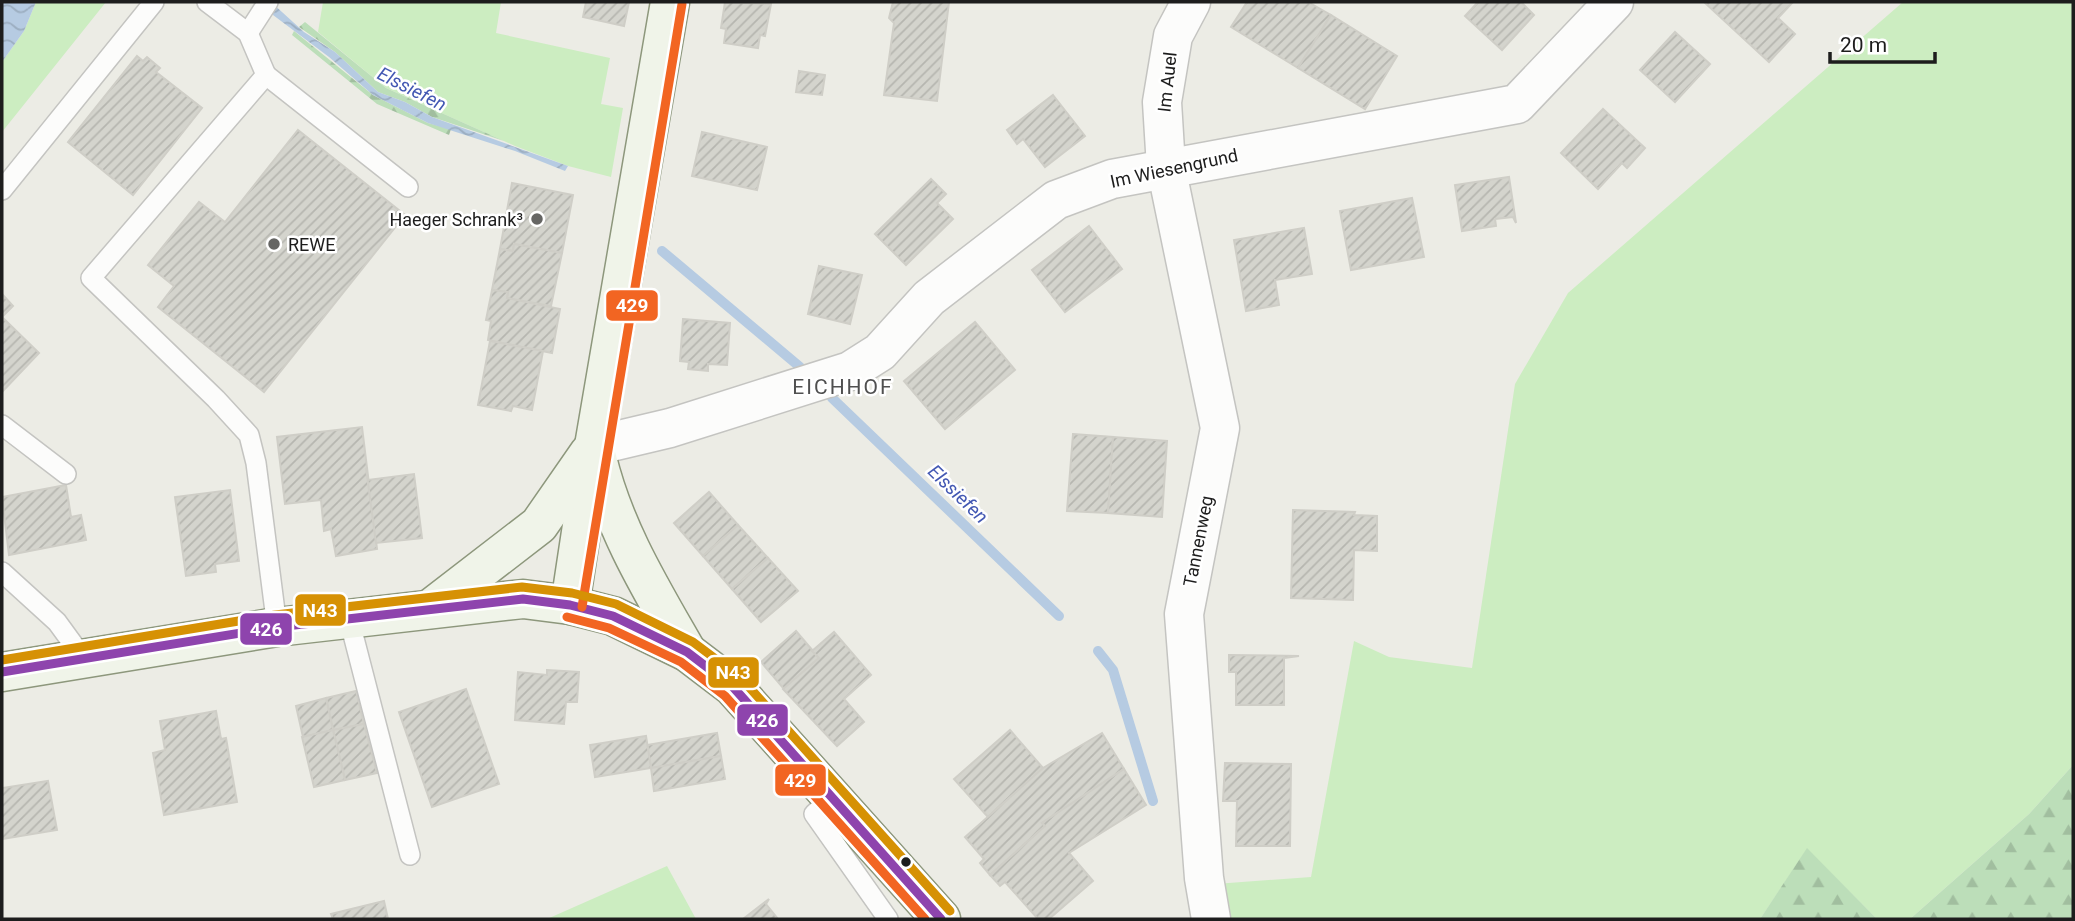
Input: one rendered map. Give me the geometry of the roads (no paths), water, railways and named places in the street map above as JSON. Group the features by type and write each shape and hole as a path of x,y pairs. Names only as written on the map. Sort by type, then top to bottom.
{"main road":[{"path":"570,605 594,446 670,2"},
{"path":"430,610 539,525 594,446"},
{"path":"594,446 604,488 624,542 687,652"},
{"path":"2,672 277,627 523,599 570,605 614,615 687,652 733,687 834,796 941,919"}],"street":[{"name":"Im Auel","path":"1167,167 1162,102 1172,36 1191,2"},
{"name":"Im Wiesengrund","path":"594,446 670,428 850,371 880,352 929,298 1056,200 1112,179 1517,104 1614,2"},
{"name":"Tannenweg","path":"1167,167 1220,428 1184,614 1204,878 1211,919"}],"lane":[{"path":"2,190 154,2"},
{"path":"207,2 247,33 266,75 408,187"},
{"path":"247,33 265,7"},
{"path":"266,75 90,278 216,399 249,435 256,463 277,627"},
{"path":"2,425 66,474"},
{"path":"2,572 57,622 84,659"},
{"path":"349,619 410,855"},
{"path":"834,796 814,814 888,919"}],"water":[{"path":"2,2 36,2 24,31 2,62"},
{"path":"271,2 304,32 335,52 378,92 405,102 432,117 568,166 565,171 515,151 428,123 373,95 329,57 269,12"}],"waterway":[{"name":"Elssiefen","path":"662,251 800,367"},
{"name":"Elssiefen","path":"832,398 1059,616"},
{"name":"Elssiefen","path":"1098,651 1113,670 1153,801"}],"place":[{"name":"Haeger Schrank³","path":"537,219"},
{"name":"REWE","path":"274,244"}],"district":[{"name":"EICHHOF","path":"843,387"}]}
